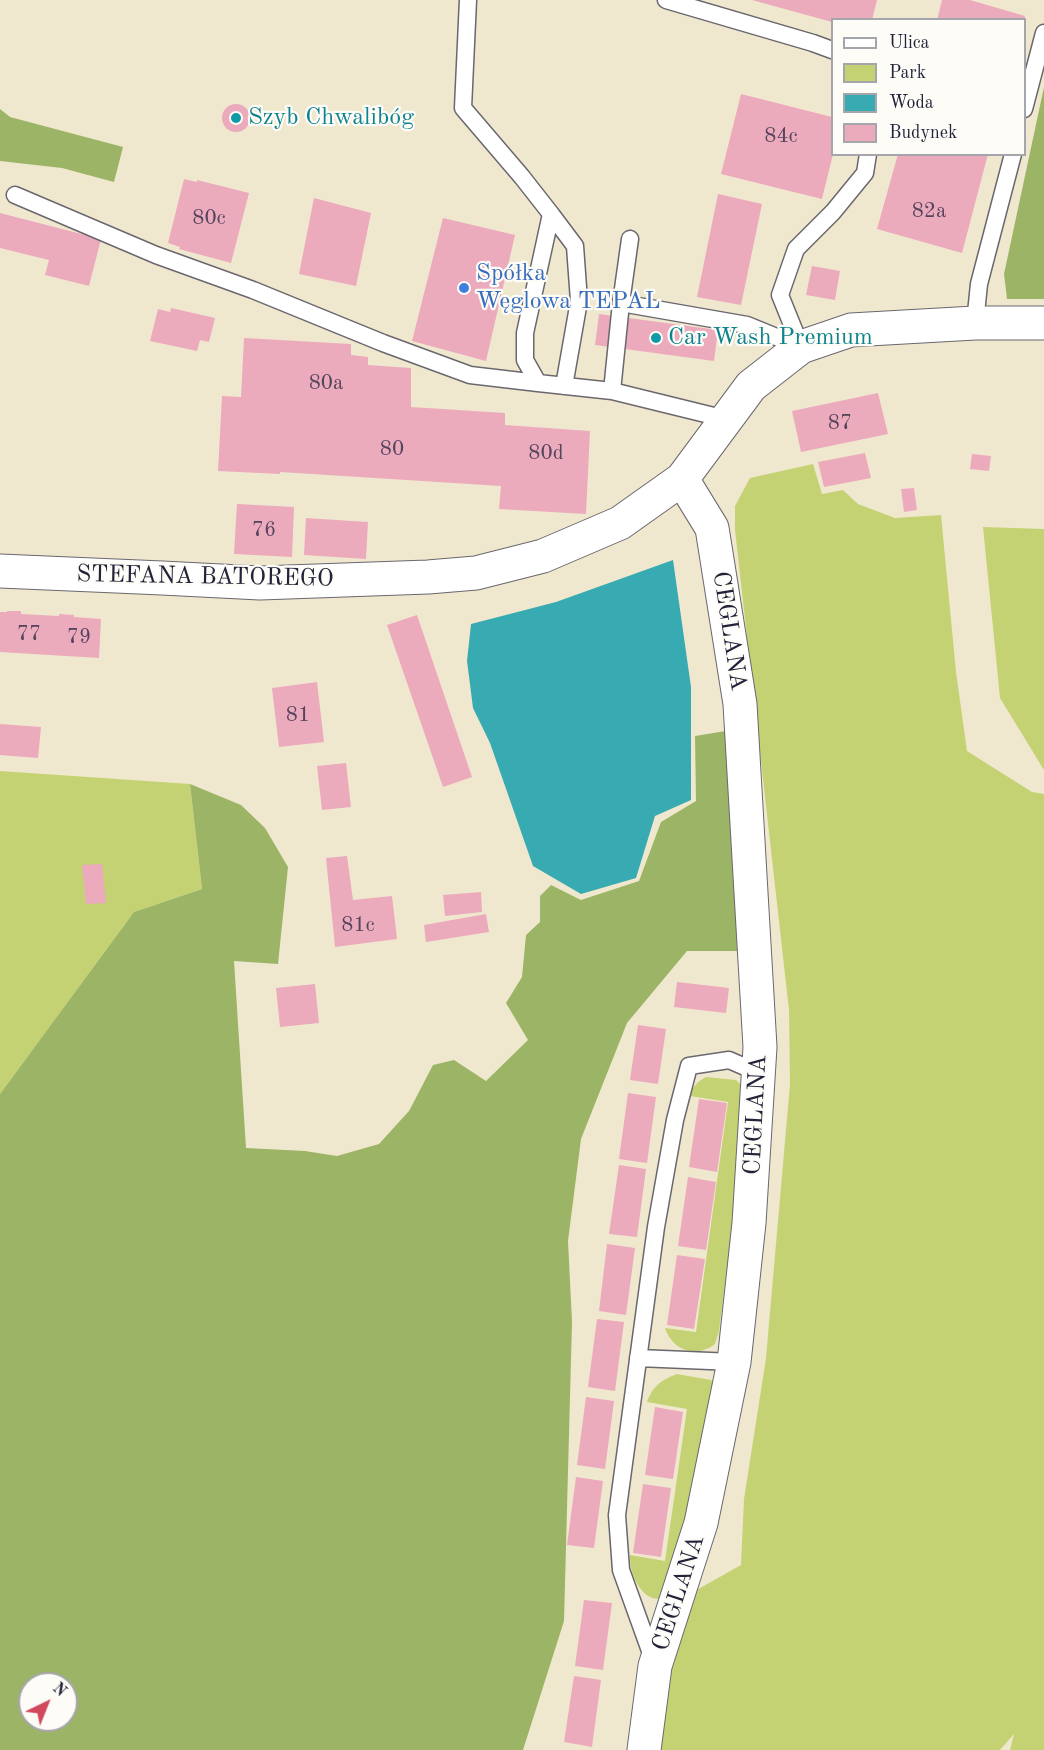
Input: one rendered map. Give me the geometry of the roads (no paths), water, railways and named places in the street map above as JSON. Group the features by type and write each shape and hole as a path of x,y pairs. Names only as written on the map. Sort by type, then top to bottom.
{"street":[{"name":"STEFANA BATOREGO","path":"0,571 260,583 476,573 543,556 620,523 682,479 751,386 801,347 851,330 975,323 1044,323"},
{"name":"CEGLANA","path":"644,1750 655,1666 701,1523 734,1362 749,1223 760,1047 740,704 712,528 682,479"}],"lane":[{"path":"468,0 464,108 522,177 575,246 579,301 564,386"},
{"path":"666,0 831,50"},
{"path":"1026,101 1044,33"},
{"path":"801,347 780,296 796,249 833,212 865,173 868,156"},
{"path":"975,323 980,284 1012,156"},
{"path":"15,195 156,255 253,290 383,343 470,375 612,391 726,419"},
{"path":"538,383 525,360 525,333 551,214"},
{"path":"612,391 630,238"},
{"path":"621,303 747,326 801,347"},
{"path":"655,1666 621,1570 617,1515 656,1227 675,1120 689,1066 729,1060 759,1073"},
{"path":"638,1358 734,1362"}],"water":[{"path":"673,560 691,687 691,800 655,816 636,878 581,894 533,866 490,743 473,708 467,661 471,624 556,602"}],"place":[{"name":"Szyb Chwalibóg","path":"236,118"},
{"name":"Spółka Węglowa TEPAL","path":"464,288"},
{"name":"Car Wash Premium","path":"656,338"}]}
